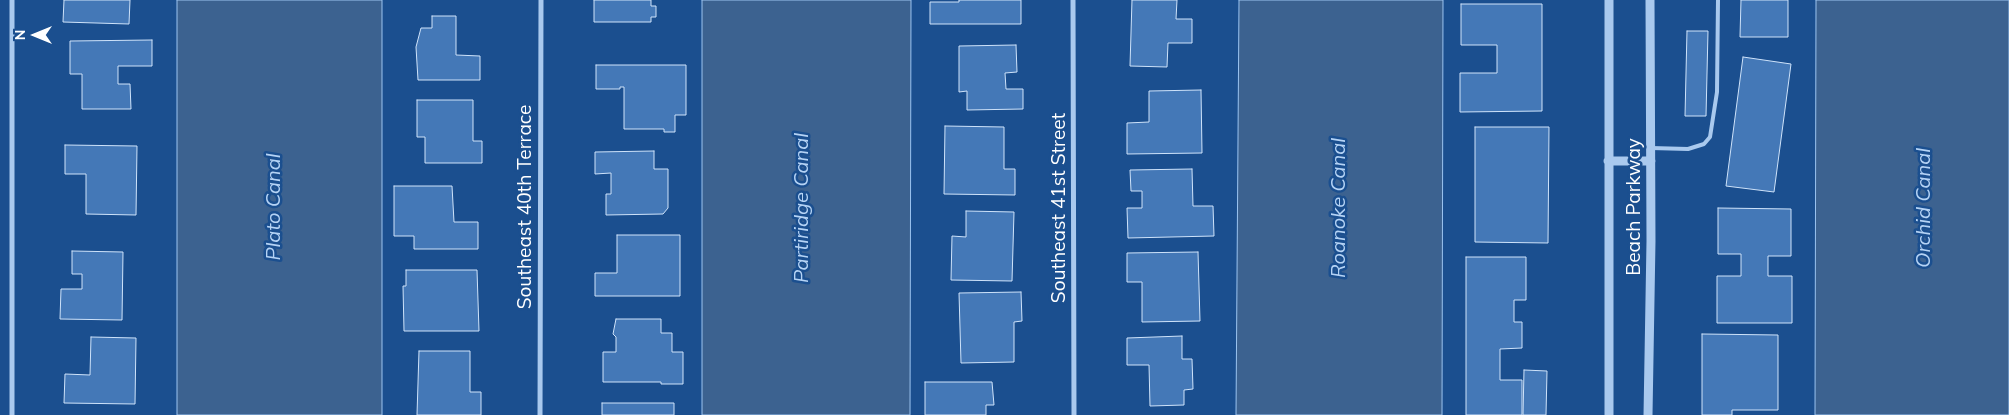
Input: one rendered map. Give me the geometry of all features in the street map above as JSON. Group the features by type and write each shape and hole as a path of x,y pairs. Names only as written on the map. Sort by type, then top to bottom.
{"street":[{"path":"12,0 12,415"},
{"name":"Southeast 40th Terrace","path":"540,0 540,415"},
{"name":"Southeast 41st Street","path":"1074,0 1074,415"},
{"name":"Beach Parkway","path":"1609,415 1608,161 1610,0"},
{"name":"Beach Parkway","path":"1648,415 1651,161 1650,0"},
{"path":"1608,161 1651,161"}],"lane":[{"path":"1651,148 1688,148 1704,144 1710,137 1716,92 1718,0"}],"water":[{"name":"Plato Canal","path":"177,0 382,0 382,415 177,415"},
{"name":"Partiridge Canal","path":"702,0 911,0 910,415 702,415"},
{"name":"Roanoke Canal","path":"1239,0 1443,0 1442,415 1236,415"},
{"name":"Orchid Canal","path":"1816,0 2009,0 2009,415 1815,415"}],"building":[{"path":"64,0 130,0 129,24 63,22"},
{"path":"594,0 651,0 651,6 656,6 656,17 651,17 651,22 594,22"},
{"path":"959,0 1021,0 1021,24 930,24 930,2 959,2"},
{"path":"1132,0 1177,0 1176,19 1192,19 1192,43 1168,43 1167,67 1130,66"},
{"path":"1741,0 1788,0 1788,37 1740,37"},
{"path":"1461,4 1542,4 1542,111 1460,112 1460,73 1497,73 1497,45 1461,45"},
{"path":"432,16 456,16 456,55 480,56 480,80 418,80 416,47 421,28 432,28"},
{"path":"1687,31 1708,31 1706,116 1685,116"},
{"path":"152,40 152,66 118,66 118,84 130,84 131,109 82,109 82,74 70,74 70,41"},
{"path":"1016,45 1017,72 1005,73 1006,89 1023,89 1023,109 967,110 967,91 959,92 959,46"},
{"path":"1743,57 1791,64 1774,192 1726,186"},
{"path":"596,65 686,65 686,115 675,115 675,132 664,132 664,129 624,129 624,87 620,87 620,89 596,89"},
{"path":"1201,90 1202,153 1127,154 1127,123 1149,122 1149,91"},
{"path":"417,100 473,100 473,141 482,141 482,163 425,163 425,137 417,137"},
{"path":"945,126 1004,127 1004,169 1015,169 1015,195 944,194"},
{"path":"1475,127 1549,127 1548,243 1475,242"},
{"path":"65,145 137,146 136,215 86,214 86,174 65,174"},
{"path":"654,151 654,169 668,169 668,208 663,214 606,215 606,194 611,194 611,173 595,174 595,152"},
{"path":"1192,169 1193,206 1213,206 1214,236 1128,238 1127,208 1142,208 1142,191 1131,191 1130,170"},
{"path":"394,186 452,186 454,222 478,222 478,249 414,249 414,236 394,236"},
{"path":"1718,208 1791,209 1791,256 1768,256 1768,276 1792,276 1792,323 1717,323 1717,276 1741,276 1741,254 1718,254"},
{"path":"966,211 1014,212 1012,281 951,280 952,236 966,237"},
{"path":"617,235 680,235 680,296 595,296 595,273 617,273"},
{"path":"72,251 123,252 122,320 60,319 61,289 82,289 82,274 72,274"},
{"path":"1198,252 1200,321 1142,322 1142,282 1127,282 1127,253"},
{"path":"1466,257 1526,257 1526,300 1514,300 1514,322 1522,322 1522,348 1500,349 1500,380 1522,380 1522,415 1466,415"},
{"path":"406,270 477,270 479,331 404,331 403,286 406,286"},
{"path":"1021,292 1022,321 1014,322 1014,362 961,363 959,293"},
{"path":"616,319 661,319 661,333 672,333 672,352 683,352 683,384 603,382 603,352 616,352 616,337 613,334"},
{"path":"1702,334 1778,335 1778,410 1732,410 1732,415 1702,415"},
{"path":"1182,336 1182,359 1192,359 1193,389 1184,390 1184,405 1150,406 1149,365 1127,365 1127,338"},
{"path":"91,337 136,338 135,404 64,403 65,374 90,375"},
{"path":"419,351 470,351 470,392 481,392 481,415 417,415"},
{"path":"1524,370 1547,371 1546,415 1523,415"},
{"path":"925,382 992,382 994,405 986,405 986,415 925,415"},
{"path":"602,403 674,403 674,415 602,415"}]}
